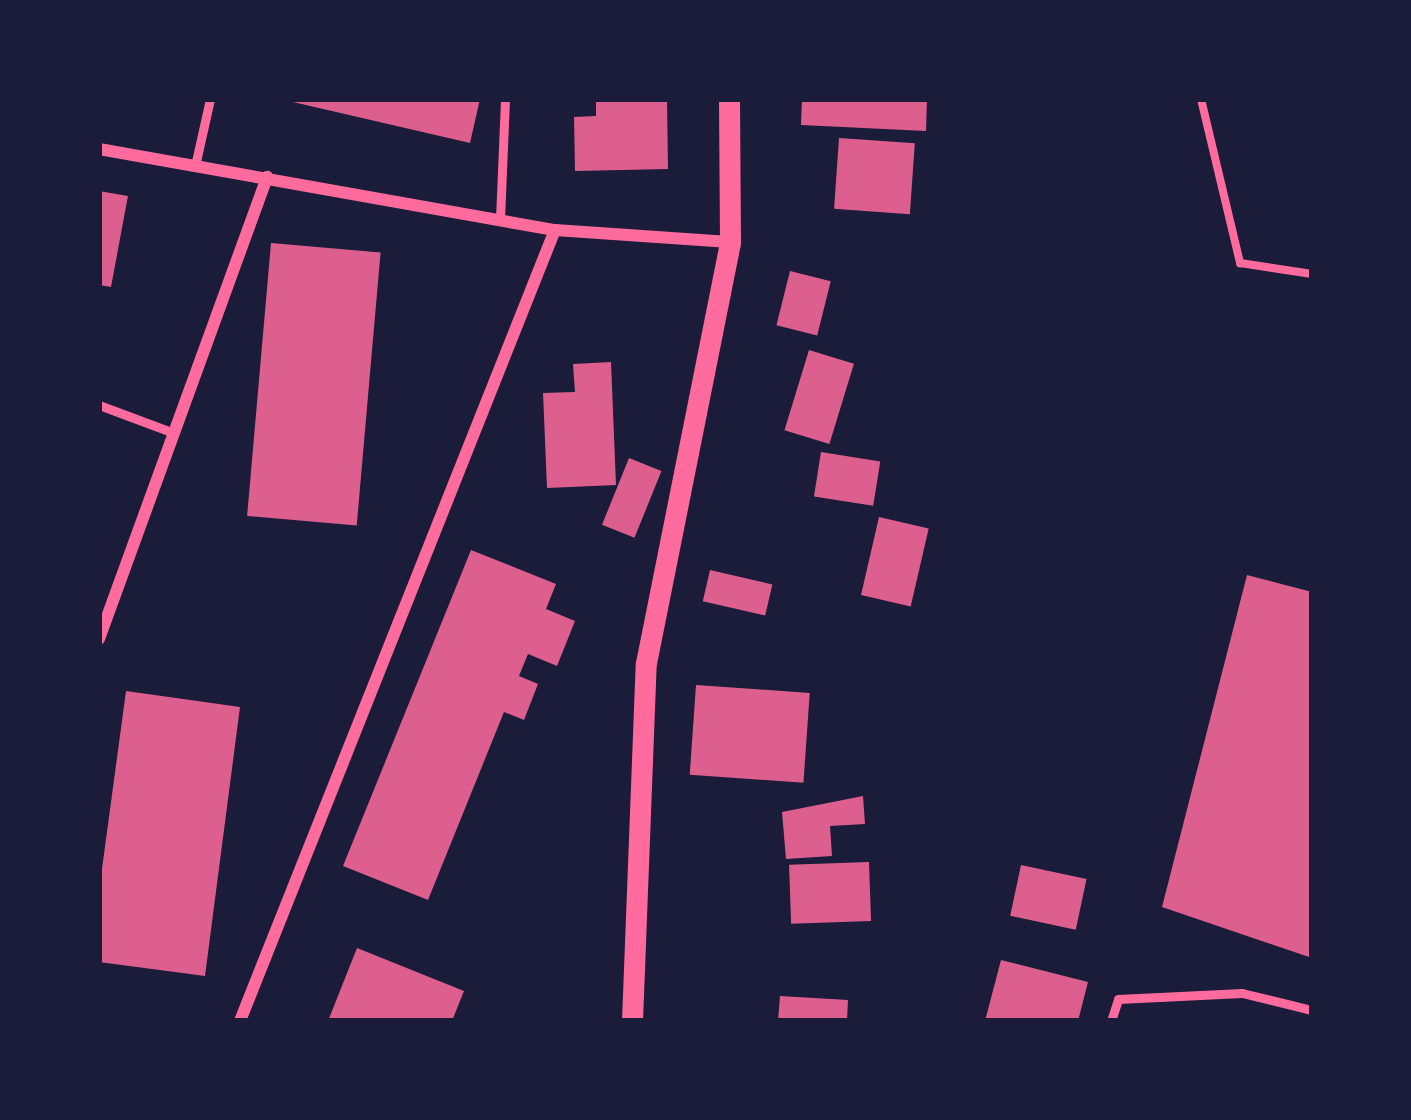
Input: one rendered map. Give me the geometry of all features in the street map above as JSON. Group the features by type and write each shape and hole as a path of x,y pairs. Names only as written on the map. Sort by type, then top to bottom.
{"street":[{"path":"632,1021 646,663 730,242 729,99"},
{"path":"99,149 555,230 730,242"},
{"path":"99,639 267,177"},
{"path":"240,1021 555,230"}],"lane":[{"path":"195,166 210,99"},
{"path":"500,219 505,99"},
{"path":"99,405 174,433"},
{"path":"1111,1021 1118,999 1242,993 1312,1010"}],"path":[{"path":"1202,99 1240,263 1312,274"}],"building":[{"path":"280,99 480,99 470,143"},
{"path":"596,99 667,99 668,169 575,171 574,117 596,116"},
{"path":"802,99 927,99 926,131 801,125"},
{"path":"839,138 915,143 910,214 834,209"},
{"path":"99,191 128,196 111,287 99,285"},
{"path":"271,243 381,253 357,526 247,516"},
{"path":"790,271 831,281 817,335 776,325"},
{"path":"809,350 854,364 829,444 784,430"},
{"path":"611,362 616,485 547,488 543,393 575,392 573,364"},
{"path":"821,452 880,461 873,506 814,496"},
{"path":"629,458 661,471 634,538 602,525"},
{"path":"879,517 929,528 911,606 861,595"},
{"path":"471,550 556,584 546,609 575,621 557,666 528,654 519,676 538,684 524,720 504,712 428,900 343,866"},
{"path":"710,570 772,584 765,616 703,601"},
{"path":"1247,575 1312,592 1312,958 1162,907"},
{"path":"696,685 810,693 803,783 690,775"},
{"path":"126,691 240,707 205,976 99,962 99,891"},
{"path":"863,796 865,824 830,826 832,856 786,859 782,812"},
{"path":"869,862 871,921 791,924 789,865"},
{"path":"1021,865 1087,879 1076,930 1010,916"},
{"path":"357,948 464,991 452,1021 328,1021"},
{"path":"1001,960 1088,982 1078,1021 985,1021"},
{"path":"780,996 848,1000 847,1021 778,1021"}]}
